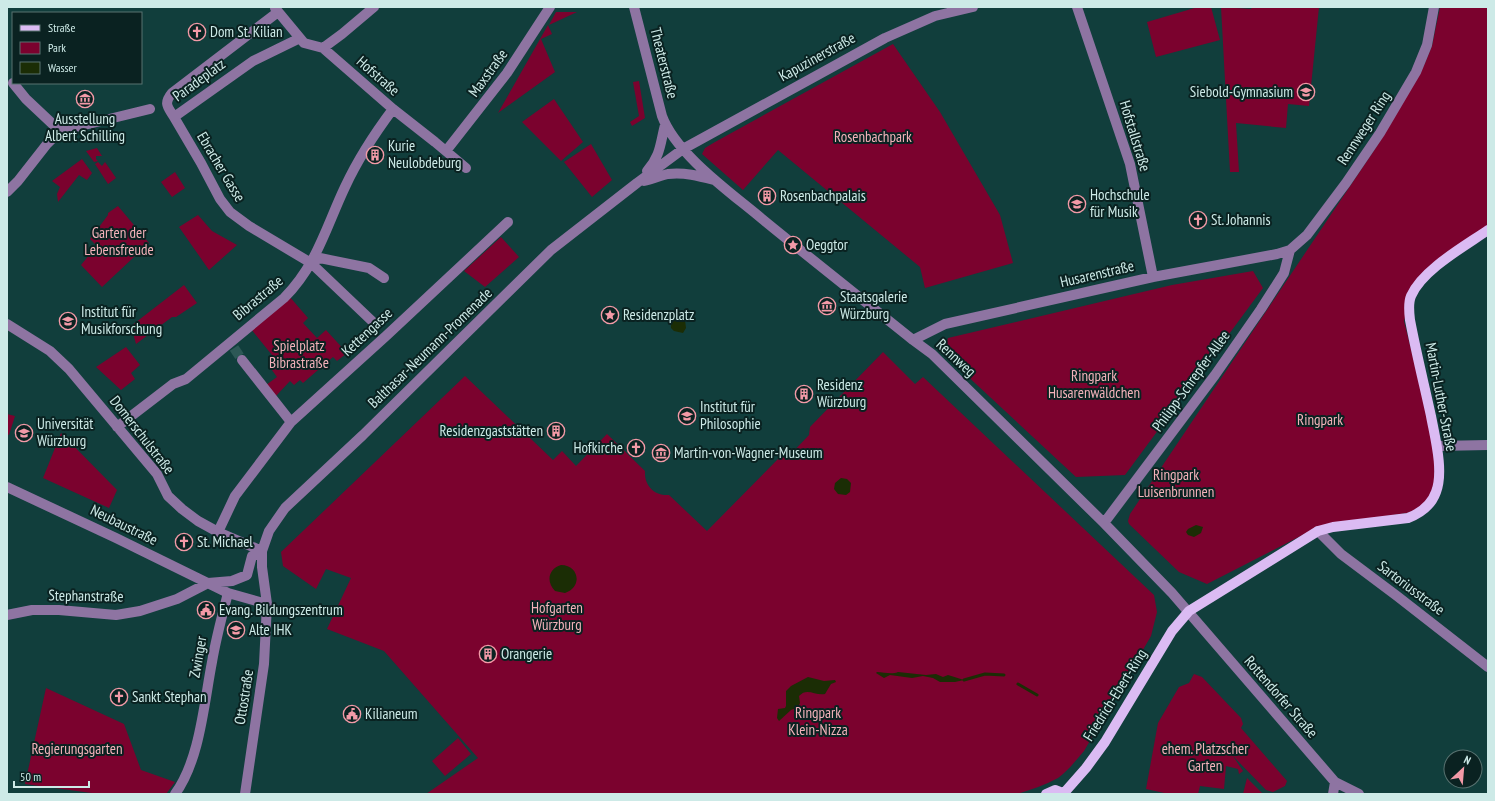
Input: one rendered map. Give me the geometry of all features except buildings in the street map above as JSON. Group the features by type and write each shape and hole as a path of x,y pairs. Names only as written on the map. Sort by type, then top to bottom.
{"main road":[{"name":"Martin-Luther-Straße","path":"1189,611 1318,531 1333,527 1408,518 1426,510 1438,487 1437,446 1410,320 1409,303 1411,296 1420,282 1428,274 1488,230"},
{"name":"Friedrich-Ebert-Ring","path":"1046,794 1055,790 1064,794 1086,768 1105,742 1172,631 1189,611"}],"street":[{"path":"323,48 374,7"},
{"name":"Theaterstraße","path":"635,7 653,83 665,125 683,148"},
{"name":"Kapuzinerstraße","path":"683,148 934,12 973,7"},
{"name":"Hofstallstraße","path":"1077,7 1130,164 1153,277"},
{"name":"Rennweger Ring","path":"1290,250 1307,235 1329,207 1376,138 1416,72 1427,45 1434,7"},
{"name":"Maxstraße","path":"446,151 507,73 550,8"},
{"name":"Hofstraße","path":"276,9 304,43 323,48 393,109 466,168"},
{"name":"Paradeplatz","path":"276,9 172,93 164,105 174,117 253,61 300,38"},
{"path":"14,84 26,99 60,131"},
{"path":"7,192 18,181 47,144 60,131 150,109"},
{"name":"Bibrastraße","path":"117,427 173,384 186,379 231,345 284,298 296,285 311,263 325,235 346,185 371,140 393,109"},
{"name":"Ebracher Gasse","path":"174,117 220,200 230,212 249,226 311,263 373,322"},
{"name":"Theaterstraße","path":"638,182 656,158 660,150 665,125"},
{"name":"Rennweg","path":"683,148 700,167 793,245 932,354 1104,523 1189,611"},
{"name":"Balthasar-Neumann-Promenade","path":"262,551 269,531 285,508 363,435 552,250 683,148"},
{"name":"Balthasar-Neumann-Promenade","path":"638,182 667,174 692,174 716,180"},
{"name":"Kettengasse","path":"218,532 234,496 291,422 508,222"},
{"name":"Husarenstraße","path":"913,340 945,324 1153,277 1277,254 1290,250"},
{"name":"Philipp-Schrepfer-Allee","path":"1104,523 1216,375 1257,315 1284,273 1290,250"},
{"path":"311,263 320,258 369,268 384,278"},
{"name":"Domerschulstraße","path":"7,324 50,351 69,370 157,474 168,496 198,521 218,532 262,551"},
{"path":"242,360 291,422"},
{"path":"1437,446 1488,445"},
{"name":"Neubaustraße","path":"7,487 228,593 267,604"},
{"name":"Sartoriusstraße","path":"1318,531 1341,554 1488,667"},
{"path":"208,583 232,581 247,575 252,556 262,551"},
{"name":"Ottostraße","path":"245,794 264,664 267,604 262,567 262,551"},
{"path":"248,573 259,576 264,583"},
{"name":"Stephanstraße","path":"7,615 32,610 59,610 116,615 140,611 177,599 208,583"},
{"name":"Zwinger","path":"175,794 182,784 194,755 218,632 228,593"},
{"name":"Rottendorfer Straße","path":"1189,611 1268,706 1336,782 1358,794"},
{"path":"1333,794 1336,782"}],"green space":[{"path":"1198,7 1211,7 1220,40 1156,57 1147,22"},
{"path":"1221,7 1251,9 1252,7 1319,7 1309,106 1288,104 1286,128 1236,123 1239,172 1230,172"},
{"name":"Ringpark","path":"1440,7 1488,7 1488,228 1432,270 1412,296 1404,321 1428,417 1435,462 1434,491 1423,508 1407,513 1320,526 1207,584 1179,572 1129,524 1128,521 1130,514 1377,146 1425,63 1432,46"},
{"path":"556,12 577,12 549,25"},
{"path":"548,25 552,34 541,39 555,72 498,113"},
{"name":"Rosenbachpark","path":"893,44 940,112 1000,215 1013,263 925,288 920,267 778,150 743,190 702,154 705,148 715,142"},
{"path":"639,81 645,118 632,126 630,122 639,116 633,82"},
{"path":"554,99 583,142 561,161 522,122"},
{"path":"591,144 612,180 592,197 564,162"},
{"path":"97,148 102,156 96,156 98,161 94,162 86,151"},
{"path":"82,159 92,173 87,180 79,175 58,202 57,194 60,187 52,181"},
{"path":"98,162 102,166 105,162 116,178 108,184 95,164"},
{"path":"175,172 185,188 172,197 161,182"},
{"name":"Garten der Lebensfreude","path":"118,206 149,243 102,287 81,265 90,254 94,255 100,249 90,239 108,213"},
{"path":"198,215 212,231 237,245 209,270 179,227"},
{"path":"501,237 519,257 485,287 464,271"},
{"name":"Ringpark Husarenwäldchen","path":"1253,271 1263,288 1125,475 1076,477 948,358 948,338 1172,285"},
{"path":"184,285 197,303 176,317 172,317 136,344 131,326"},
{"name":"Spielplatz Bibrastraße","path":"289,296 308,318 303,323 317,338 326,330 347,353 337,361 333,357 303,383 300,380 294,385 290,381 275,397 266,385 277,377 269,366 276,360 251,329"},
{"path":"126,347 140,365 131,373 135,379 121,390 96,367"},
{"name":"Hofgarten Würzburg","path":"883,352 915,384 923,377 1154,595 1157,612 1151,636 1084,751 1069,769 1058,778 1032,789 1017,794 426,794 478,758 384,651 327,629 351,578 326,569 316,589 283,566 281,552 465,376 553,460 562,451 576,466 607,434 645,471 646,481 651,489 659,494 669,495 707,531 781,456 789,456 809,435 810,427"},
{"path":"7,414 15,416 9,435 7,434"},
{"path":"61,433 117,490 109,508 43,478"},
{"name":"ehem. Platzscher Garten","path":"1194,674 1202,677 1241,718 1243,724 1241,728 1287,781 1285,786 1273,792 1266,790 1233,756 1243,771 1239,774 1238,769 1226,766 1224,789 1200,786 1198,794 1169,794 1146,789 1158,723 1179,687 1189,683"},
{"name":"Regierungsgarten","path":"46,688 124,724 141,770 175,782 166,794 99,794 25,784"},
{"path":"458,738 471,754 445,776 432,761"},
{"path":"1247,778 1263,794 1243,794"}],"water":[{"path":"677,317 685,320 686,328 683,333 674,331 671,328 671,324"},
{"path":"841,478 847,479 851,483 850,492 846,495 838,494 834,489 835,483"},
{"path":"1196,525 1203,527 1201,533 1194,537 1188,535 1186,532 1188,529"},
{"path":"561,565 572,569 575,572 576,577 574,586 571,590 565,593 555,591 550,584 550,576 553,569"},
{"path":"898,672 926,675 936,674 943,677 948,675 964,680 955,682 940,682 933,678 923,676 912,678 890,675 884,678 876,673"},
{"path":"808,677 824,681 835,680 836,682 831,684 825,694 808,692 802,693 799,696 800,703 798,707 791,710 779,721 777,718 778,709 785,708 786,706 786,691 791,686"}],"waterway":[{"path":"964,680 985,674 1004,675"},
{"path":"1018,684 1037,695"}],"tunnel":[{"path":"234,348 242,360"}],"place":[{"name":"Dom St. Kilian","path":"197,32"},
{"name":"Siebold-Gymnasium","path":"1306,92"},
{"name":"Ausstellung Albert Schilling","path":"85,99"},
{"name":"Kurie Neulobdeburg","path":"375,155"},
{"name":"Rosenbachpalais","path":"767,196"},
{"name":"Hochschule für Musik","path":"1077,204"},
{"name":"St. Johannis","path":"1198,220"},
{"name":"Oeggtor","path":"793,245"},
{"name":"Staatsgalerie Würzburg","path":"827,306"},
{"name":"Residenzplatz","path":"610,315"},
{"name":"Institut für Musikforschung","path":"68,321"},
{"name":"Residenz Würzburg","path":"804,394"},
{"name":"Institut für Philosophie","path":"687,416"},
{"name":"Residenzgaststätten","path":"556,431"},
{"name":"Universität Würzburg","path":"24,433"},
{"name":"Hofkirche","path":"636,448"},
{"name":"Martin-von-Wagner-Museum","path":"661,453"},
{"name":"St. Michael","path":"184,542"},
{"name":"Evang. Bildungszentrum","path":"206,610"},
{"name":"Alte IHK","path":"236,630"},
{"name":"Orangerie","path":"488,654"},
{"name":"Sankt Stephan","path":"119,697"},
{"name":"Kilianeum","path":"352,714"}],"park label":[{"name":"Ringpark Luisenbrunnen","path":"1176,484"},
{"name":"Ringpark Klein-Nizza","path":"818,722"}]}
